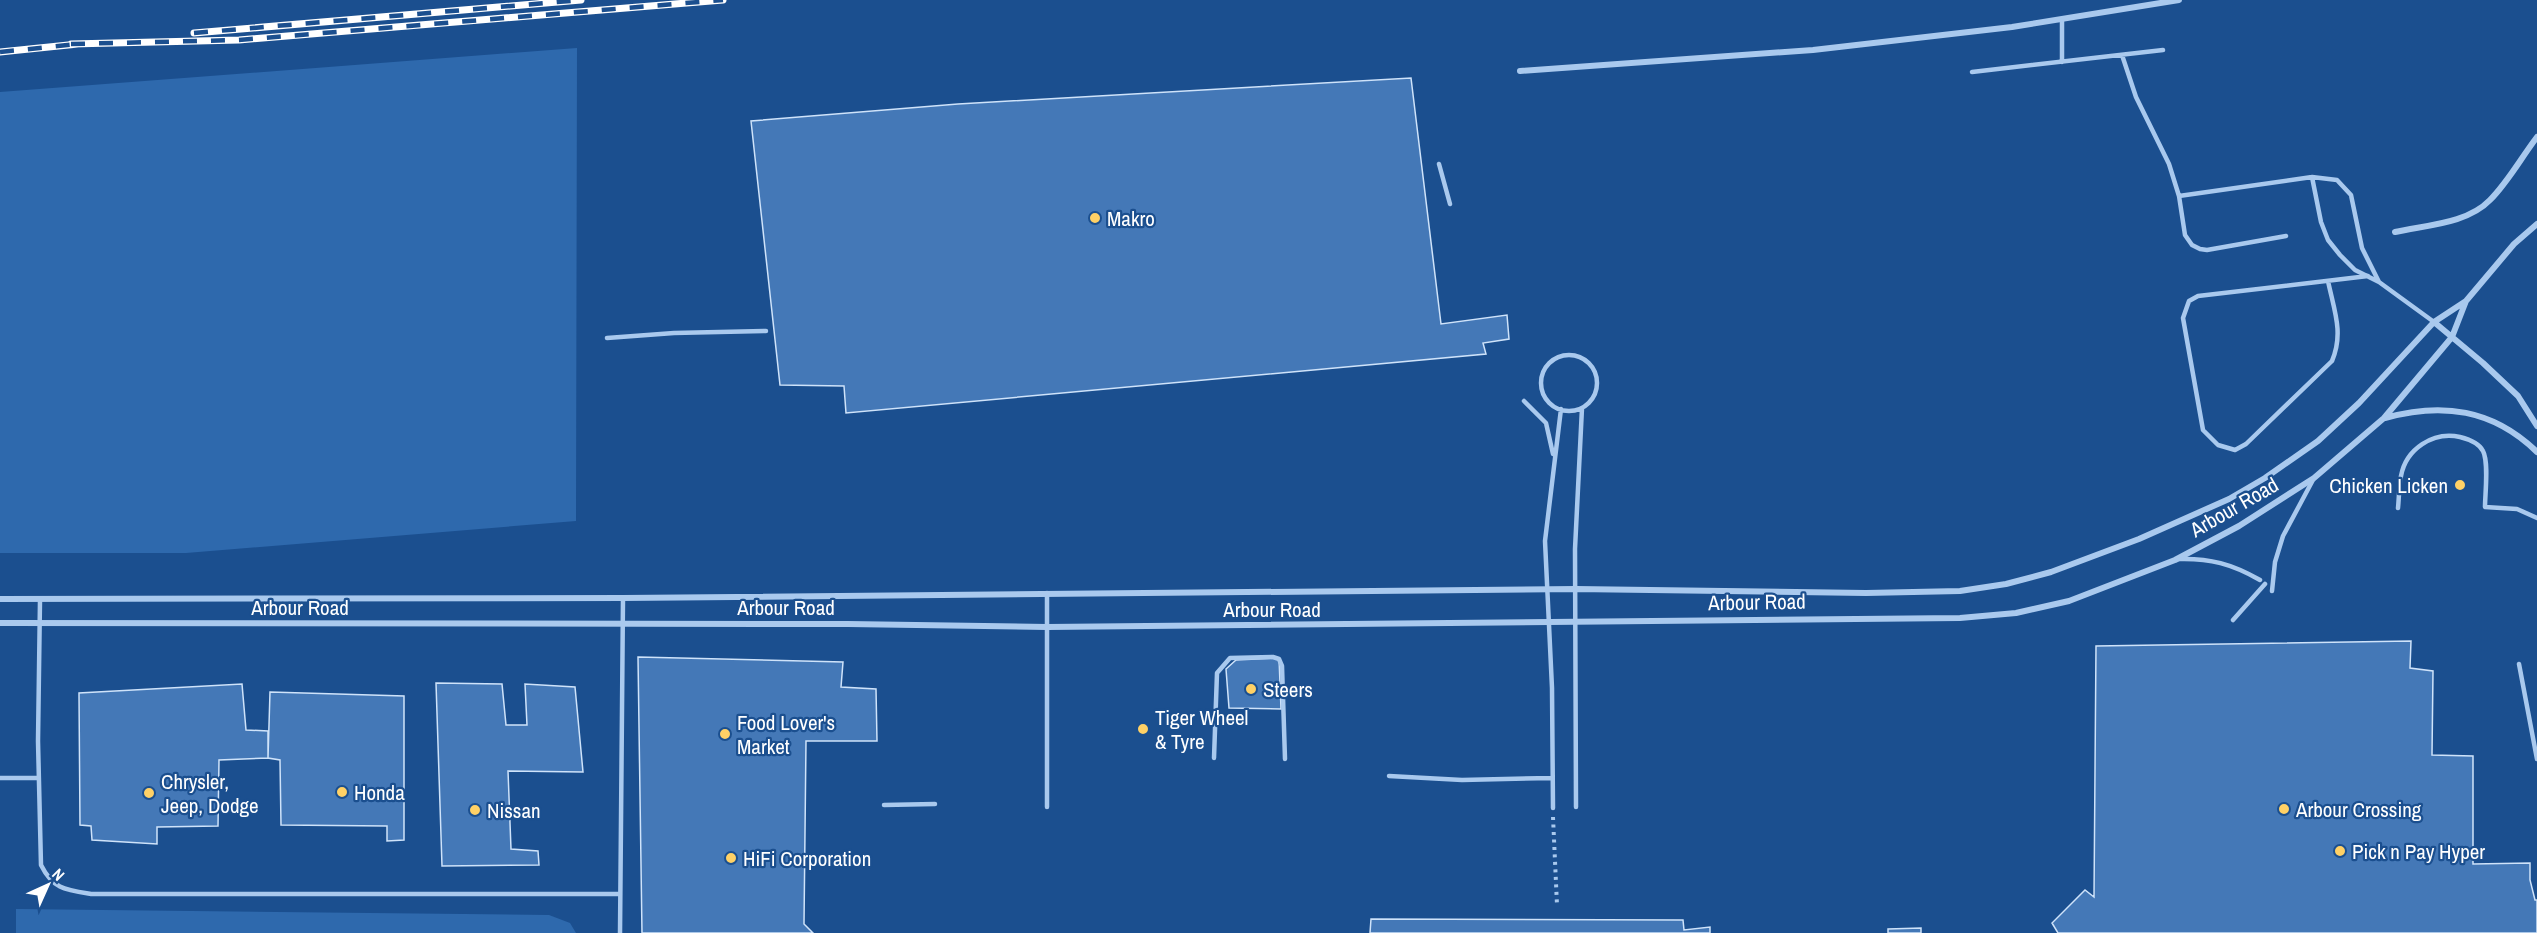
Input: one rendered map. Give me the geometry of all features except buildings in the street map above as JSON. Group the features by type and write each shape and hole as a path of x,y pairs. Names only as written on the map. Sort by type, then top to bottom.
{"street":[{"path":"1520,71 1813,50 2062,19 2179,0"},
{"path":"2395,232 2457,219 2472,213 2489,201 2537,137"},
{"path":"2466,301 2514,244 2537,224"},
{"name":"Arbour Road","path":"0,599 623,598 1546,589 1866,593 1960,591 2006,584 2051,572 2139,539 2229,499 2265,478 2318,441 2359,403 2434,322 2466,301"},
{"name":"Arbour Road","path":"0,624 1047,627 1576,623 1746,618 1960,618 2016,613 2069,601 2175,560 2239,526 2314,478 2384,418 2452,338 2466,301"},
{"path":"2434,322 2518,396 2537,426"},
{"path":"2384,418 2433,409 2471,412 2504,426 2537,452"}],"lane":[{"path":"2062,19 2062,62"},
{"path":"1972,72 2163,50"},
{"path":"2122,55 2136,98 2169,164 2179,196 2185,235 2192,245 2200,249 2286,236"},
{"path":"1439,164 1450,204"},
{"path":"2179,196 2312,177 2337,180 2351,195 2362,248 2379,282"},
{"path":"2312,177 2321,222 2328,240 2355,270 2379,282 2434,322"},
{"path":"2328,281 2340,335 2332,361 2246,444 2235,450 2218,445 2203,430 2183,318 2186,304 2198,296 2368,276"},
{"path":"607,338 674,333 766,332"},
{"path":"1567,355 1584,360 1596,373 1597,389 1594,397 1582,408 1568,411 1560,409 1547,399 1542,379 1550,363 1567,355"},
{"path":"1524,400 1546,423 1554,460"},
{"path":"1576,807 1575,549 1582,408"},
{"path":"1553,808 1552,688 1545,541 1560,409"},
{"path":"2398,508 2401,474 2415,450 2421,443 2436,438 2457,436 2477,444 2485,454 2485,507 2517,510 2537,518"},
{"path":"2272,591 2275,562 2283,536 2314,478"},
{"path":"2175,560 2204,559 2223,562 2263,582 2233,620"},
{"path":"1047,593 1047,807"},
{"path":"620,933 623,598"},
{"path":"40,600 41,865 49,881 69,890 91,894 620,894"},
{"path":"1214,758 1217,673 1230,658 1273,657 1279,659 1282,666 1285,759"},
{"path":"2519,664 2537,759"},
{"path":"1389,776 1462,780 1552,778"},
{"path":"0,778 39,778"},
{"path":"884,805 935,804"}],"path":[{"path":"1553,808 1557,905"}],"shaded area":[{"path":"577,48 576,521 186,553 0,553 0,92"},
{"path":"16,909 549,915 570,923 576,933 16,933"}],"railway":[{"path":"194,33 581,0"},
{"path":"71,44 239,40 723,0"},
{"path":"0,52 78,44"}],"place":[{"name":"Makro","path":"1095,218"},
{"name":"Chicken Licken","path":"2460,485"},
{"name":"Steers","path":"1251,689"},
{"name":"Tiger Wheel & Tyre","path":"1143,729"},
{"name":"Food Lover's Market","path":"725,734"},
{"name":"Honda","path":"342,792"},
{"name":"Chrysler, Jeep, Dodge","path":"149,793"},
{"name":"Arbour Crossing","path":"2284,809"},
{"name":"Nissan","path":"475,810"},
{"name":"Pick n Pay Hyper","path":"2340,851"},
{"name":"HiFi Corporation","path":"731,858"}]}
